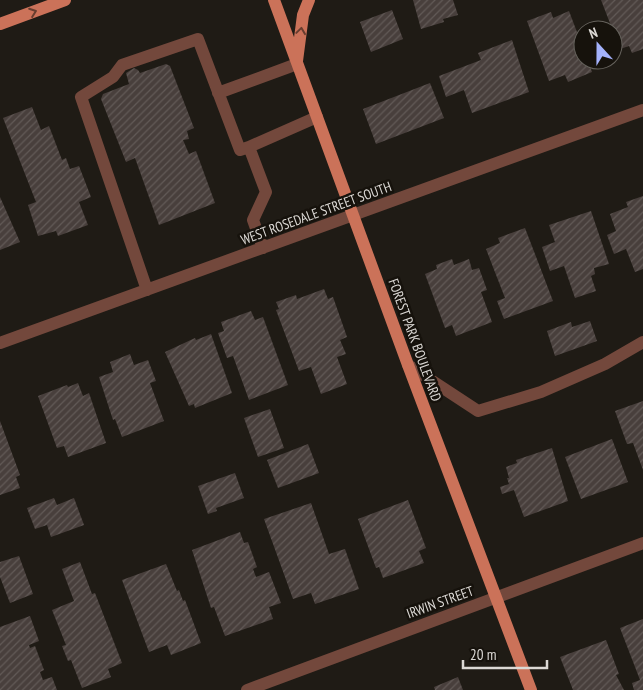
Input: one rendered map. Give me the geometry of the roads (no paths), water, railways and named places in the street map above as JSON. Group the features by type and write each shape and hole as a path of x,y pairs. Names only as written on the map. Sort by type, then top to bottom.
{"main road":[{"path":"0,24 66,0"},
{"name":"FOREST PARK BOULEVARD","path":"274,0 408,365 531,690"},
{"path":"296,64 303,15 309,0"}],"street":[{"path":"147,290 82,97 113,77 122,65 198,40 240,150 317,117"},
{"path":"218,93 296,64"},
{"name":"WEST ROSEDALE STREET SOUTH","path":"0,343 643,110"},
{"path":"249,147 266,192 253,220 263,248"},
{"path":"408,365 478,411 541,392 605,364 643,342"},
{"name":"IRWIN STREET","path":"247,690 643,543"}]}
